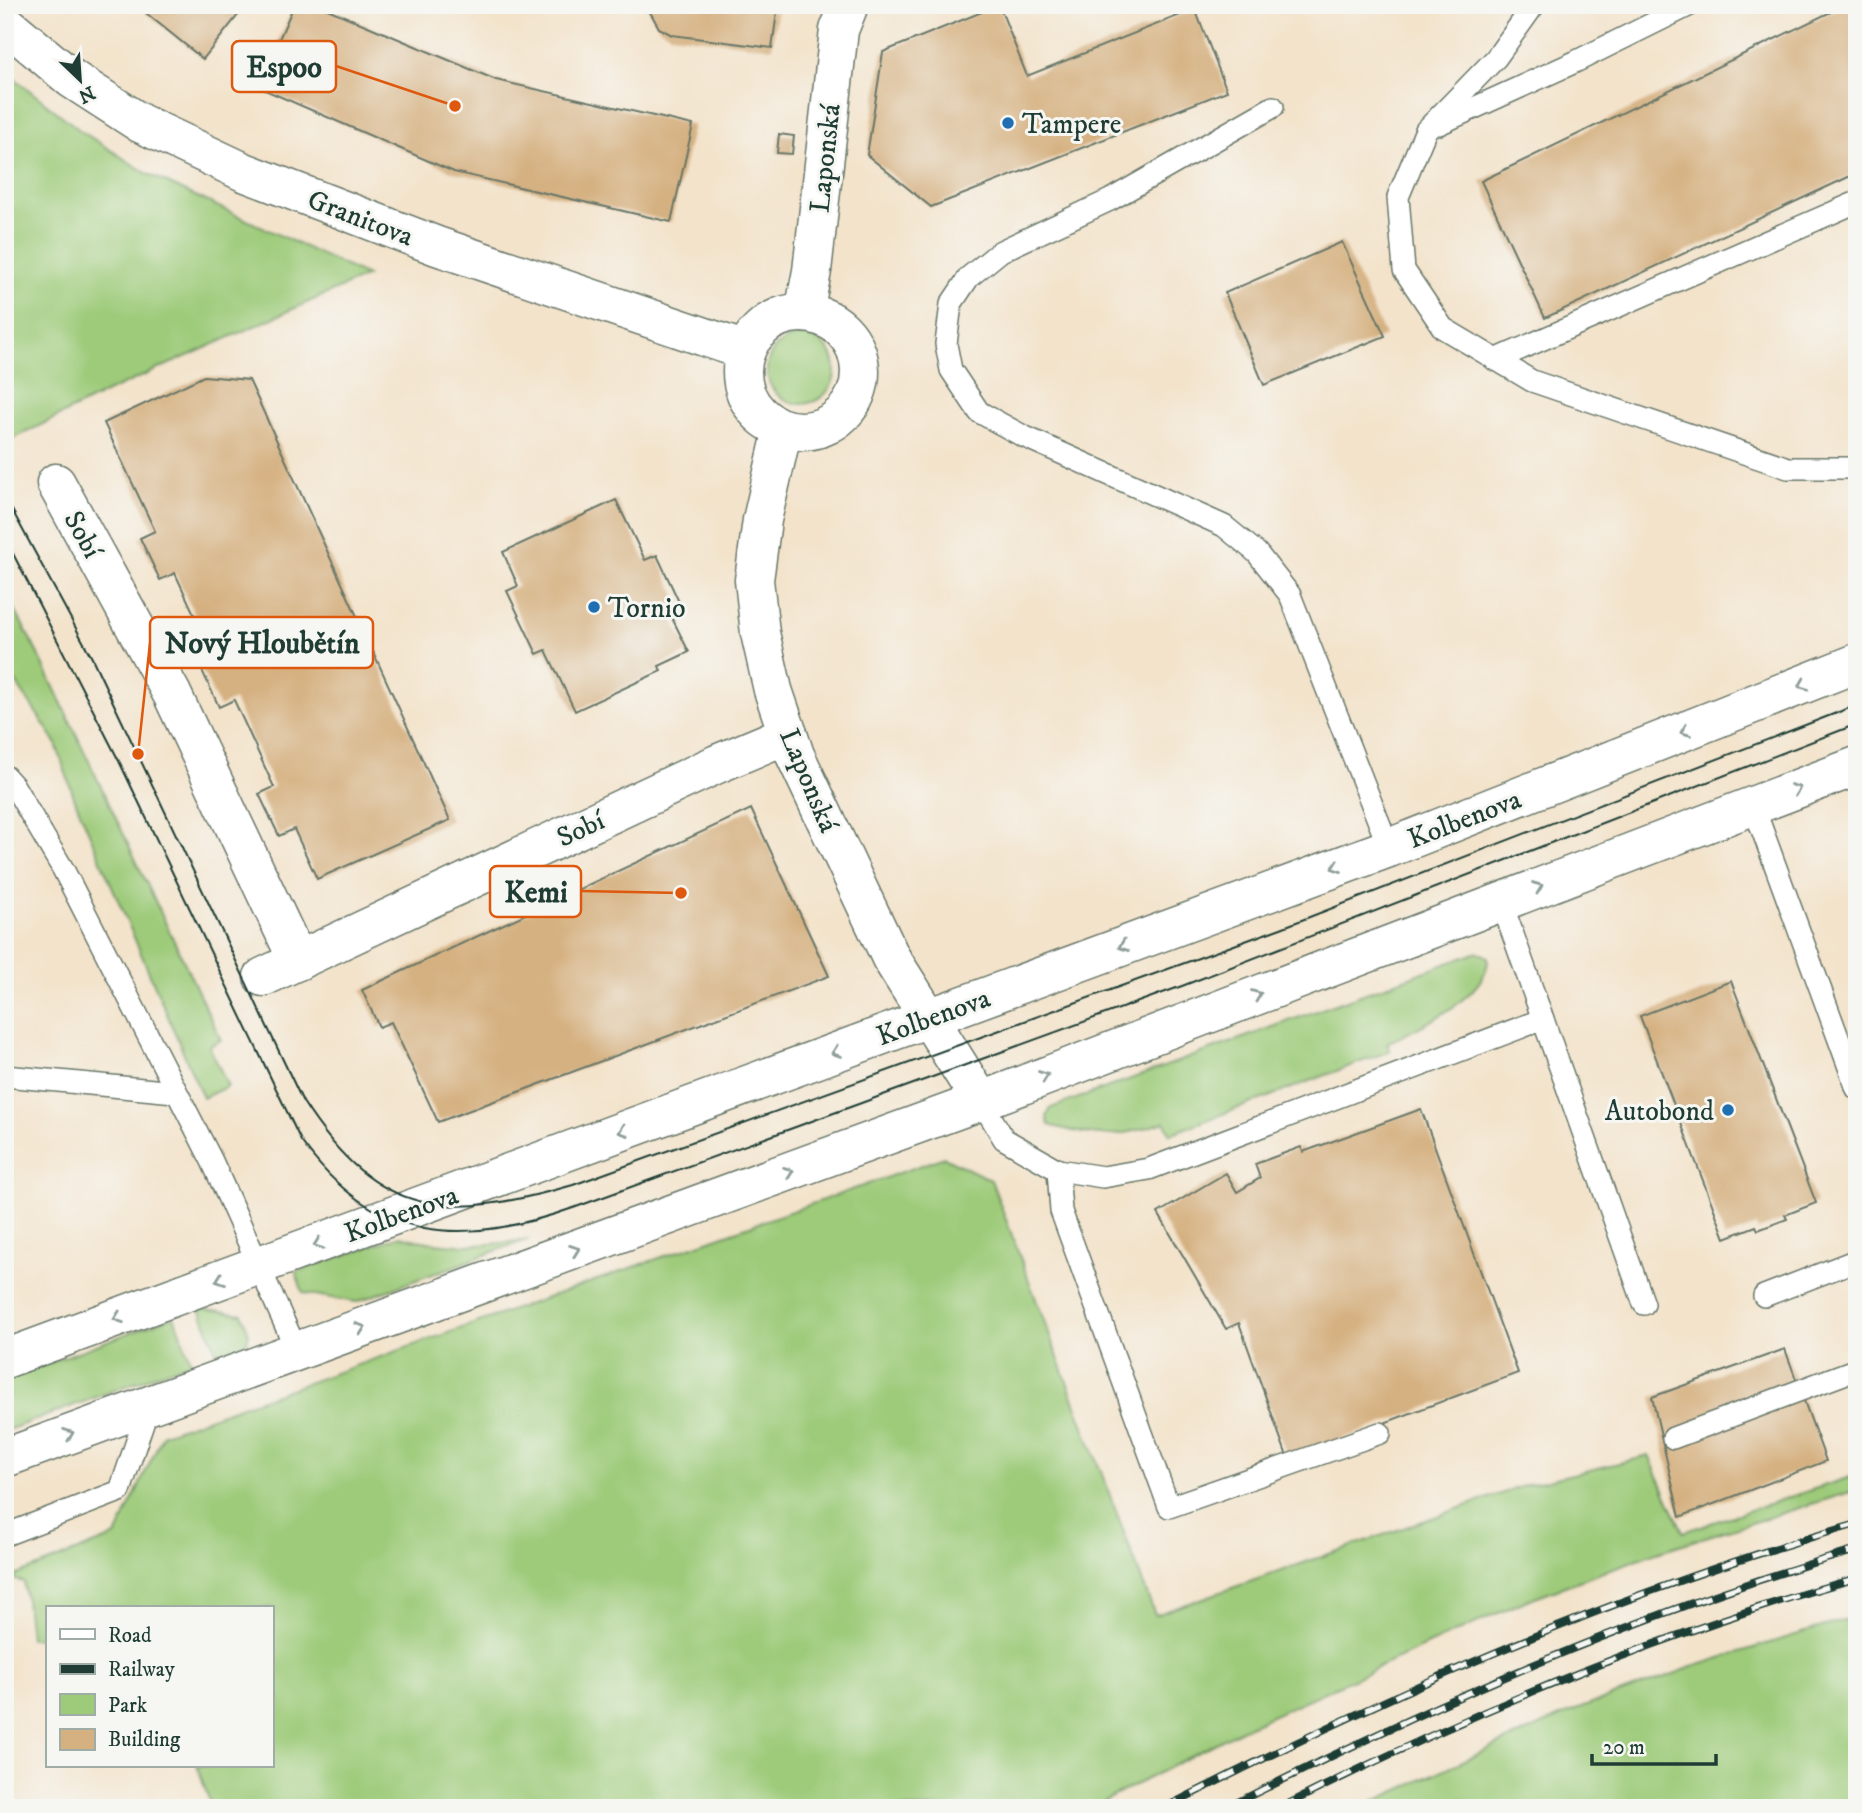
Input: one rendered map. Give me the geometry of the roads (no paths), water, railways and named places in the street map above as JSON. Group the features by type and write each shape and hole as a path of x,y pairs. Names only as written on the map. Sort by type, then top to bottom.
{"main road":[{"name":"Laponská","path":"804,313 812,271 839,30 849,5"},
{"name":"Granitova","path":"5,23 72,79 140,123 244,172 437,246 746,351"},
{"path":"804,313 822,316 838,325 850,338 859,355 861,373 858,391 849,407 836,420 820,428 802,431 783,429 766,419 753,406 744,388 742,369 746,351 755,335 769,322 785,315 804,313"},
{"name":"Laponská","path":"783,429 762,520 754,580 760,633 788,734 795,755 891,958 981,1101"},
{"name":"Sobí","path":"56,483 172,694 298,961"},
{"name":"Kolbenova","path":"5,1359 1389,848 1857,663"},
{"name":"Sobí","path":"263,977 788,734"},
{"path":"5,1458 981,1101 1857,766"}],"lane":[{"path":"1534,5 1496,58 1426,130 1398,197 1404,270 1443,328 1532,382 1788,468 1857,468"},
{"path":"1426,130 1576,62 1690,5"},
{"path":"1273,107 1110,200 1001,251 969,277 951,304 946,344 951,370 979,412 1023,436 1224,526 1257,553 1290,595 1389,848"},
{"path":"1495,360 1857,202"},
{"path":"5,776 15,786 63,869 212,1161 297,1351"},
{"path":"1753,805 1857,1089"},
{"path":"1501,901 1644,1304"},
{"path":"981,1101 1004,1139 1037,1161 1058,1170 1103,1177 1149,1169 1543,1019"},
{"path":"5,1076 175,1092"},
{"path":"1058,1170 1061,1211 1169,1507 1380,1433"},
{"path":"1764,1296 1857,1260"},
{"path":"1673,1438 1857,1369"},
{"path":"5,1535 120,1492 149,1405"}],"tram line":[{"path":"5,497 92,658 303,1102 331,1141 360,1170 389,1190 420,1201 453,1206 489,1204 573,1185 1281,928 1857,705"},
{"path":"5,538 119,761 301,1141 329,1175 359,1201 391,1218 424,1228 459,1231 496,1228 535,1220 576,1207 1182,986 1857,724"}],"railway":[{"path":"1164,1808 1417,1686 1503,1649 1678,1581 1857,1524"},
{"path":"1226,1808 1379,1733 1535,1664 1695,1602 1857,1550"},
{"path":"1280,1808 1420,1741 1563,1679 1709,1624 1857,1578"}],"place":[{"name":"Espoo","path":"455,106"},
{"name":"Tampere","path":"1008,123"},
{"name":"Tornio","path":"594,607"},
{"name":"Nový Hloubětín","path":"138,754"},
{"name":"Kemi","path":"681,893"},
{"name":"Autobond","path":"1728,1110"}]}
